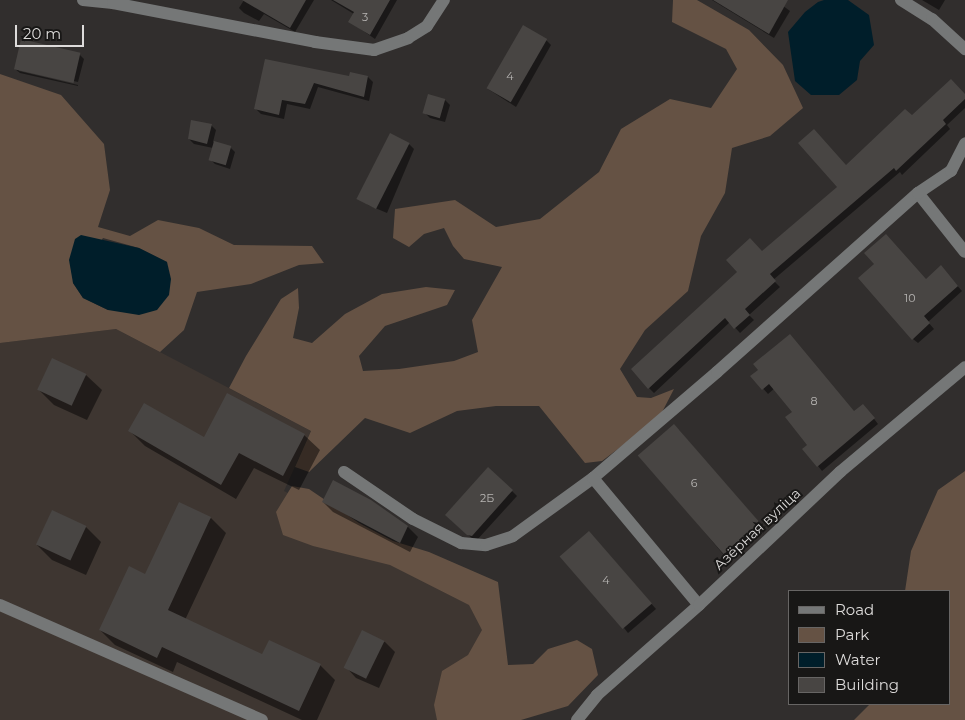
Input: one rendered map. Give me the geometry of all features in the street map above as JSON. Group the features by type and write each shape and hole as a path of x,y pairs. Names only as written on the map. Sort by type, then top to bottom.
{"street":[{"path":"84,0 113,3 315,42 374,50 408,38 427,26 444,0"},
{"path":"901,0 932,19 965,48"},
{"path":"344,472 413,518 461,543 486,545 513,536 593,478 717,372 918,193 951,171 965,143"},
{"path":"918,193 965,252"},
{"name":"Азёрная вуліца","path":"577,720 597,695 699,605 840,472 965,368"},
{"path":"593,478 699,605"},
{"path":"0,605 262,720"}],"shaded area":[{"path":"116,329 311,431 284,491 485,590 490,613 455,720 0,720 0,343"}],"green space":[{"path":"673,0 697,0 749,30 783,65 803,108 770,136 732,148 725,193 701,236 688,291 645,330 620,369 637,397 651,398 674,389 659,418 602,461 585,463 539,406 496,406 457,411 410,433 365,418 309,472 295,467 311,431 229,388 281,299 298,288 299,308 293,338 312,343 345,314 382,294 426,287 455,290 447,305 385,326 359,356 363,371 399,369 454,361 478,352 472,320 502,267 464,259 453,246 444,228 424,234 409,247 393,238 395,209 455,200 496,227 540,219 599,172 621,129 670,99 711,108 737,69 726,49 672,22"},
{"path":"0,74 61,95 104,144 110,190 98,227 130,236 158,220 199,228 234,245 312,246 324,263 299,265 251,284 197,292 184,330 160,352 116,329 0,343","holes":["103,238 139,248 167,262 108,310 83,298 73,283"]},
{"path":"965,471 965,720 854,720 869,705 950,705 950,590 905,590 911,551 938,490"},
{"path":"292,486 309,489 359,523 393,541 429,552 498,582 508,665 533,664 548,649 577,640 592,649 598,675 568,706 521,720 437,720 434,705 442,671 468,655 482,630 469,605 390,565 313,546 283,535 276,512"}],"water":[{"path":"824,0 848,0 869,15 874,45 860,61 857,80 839,95 811,95 795,81 788,32 805,12 818,2"},
{"path":"81,235 139,248 167,262 171,279 169,295 157,310 139,315 108,310 83,298 73,283 69,260 75,239"}],"building":[{"path":"242,0 306,0 290,28"},
{"path":"333,0 390,0 370,35 348,22 354,12"},
{"path":"713,0 788,0 769,34"},
{"path":"523,25 547,39 511,102 486,88"},
{"path":"21,39 80,53 73,83 14,69"},
{"path":"265,59 349,76 350,72 368,76 364,97 314,83 305,104 282,100 279,115 254,109"},
{"path":"951,79 965,94 965,99 943,120 946,124 896,171 894,168 770,274 776,281 745,309 750,315 734,329 725,318 648,389 631,369 737,272 726,260 750,238 762,251 837,187 798,143 814,129 846,165 905,109 912,115"},
{"path":"428,94 445,99 440,118 422,113"},
{"path":"191,120 212,124 207,144 188,139"},
{"path":"390,133 410,143 376,209 356,199"},
{"path":"214,141 231,146 226,165 208,160"},
{"path":"886,234 926,279 941,265 958,286 924,316 930,323 912,340 858,278 874,264 864,253"},
{"path":"790,334 854,411 863,404 875,418 817,467 802,449 807,445 785,417 792,412 769,384 762,390 750,376 758,370 753,364"},
{"path":"52,358 86,374 72,406 37,390"},
{"path":"227,393 305,434 283,476 239,453 221,485 128,431 144,403 204,437"},
{"path":"674,424 760,523 724,554 638,455"},
{"path":"488,467 513,490 472,536 467,535 445,515"},
{"path":"333,480 371,500 408,526 400,543 322,502"},
{"path":"179,502 211,517 168,610 262,654 269,640 321,664 299,711 162,647 157,658 99,630 129,566 145,574"},
{"path":"52,510 86,526 70,560 36,544"},
{"path":"589,531 652,603 623,629 560,557"},
{"path":"362,630 384,641 366,679 344,668"}]}
